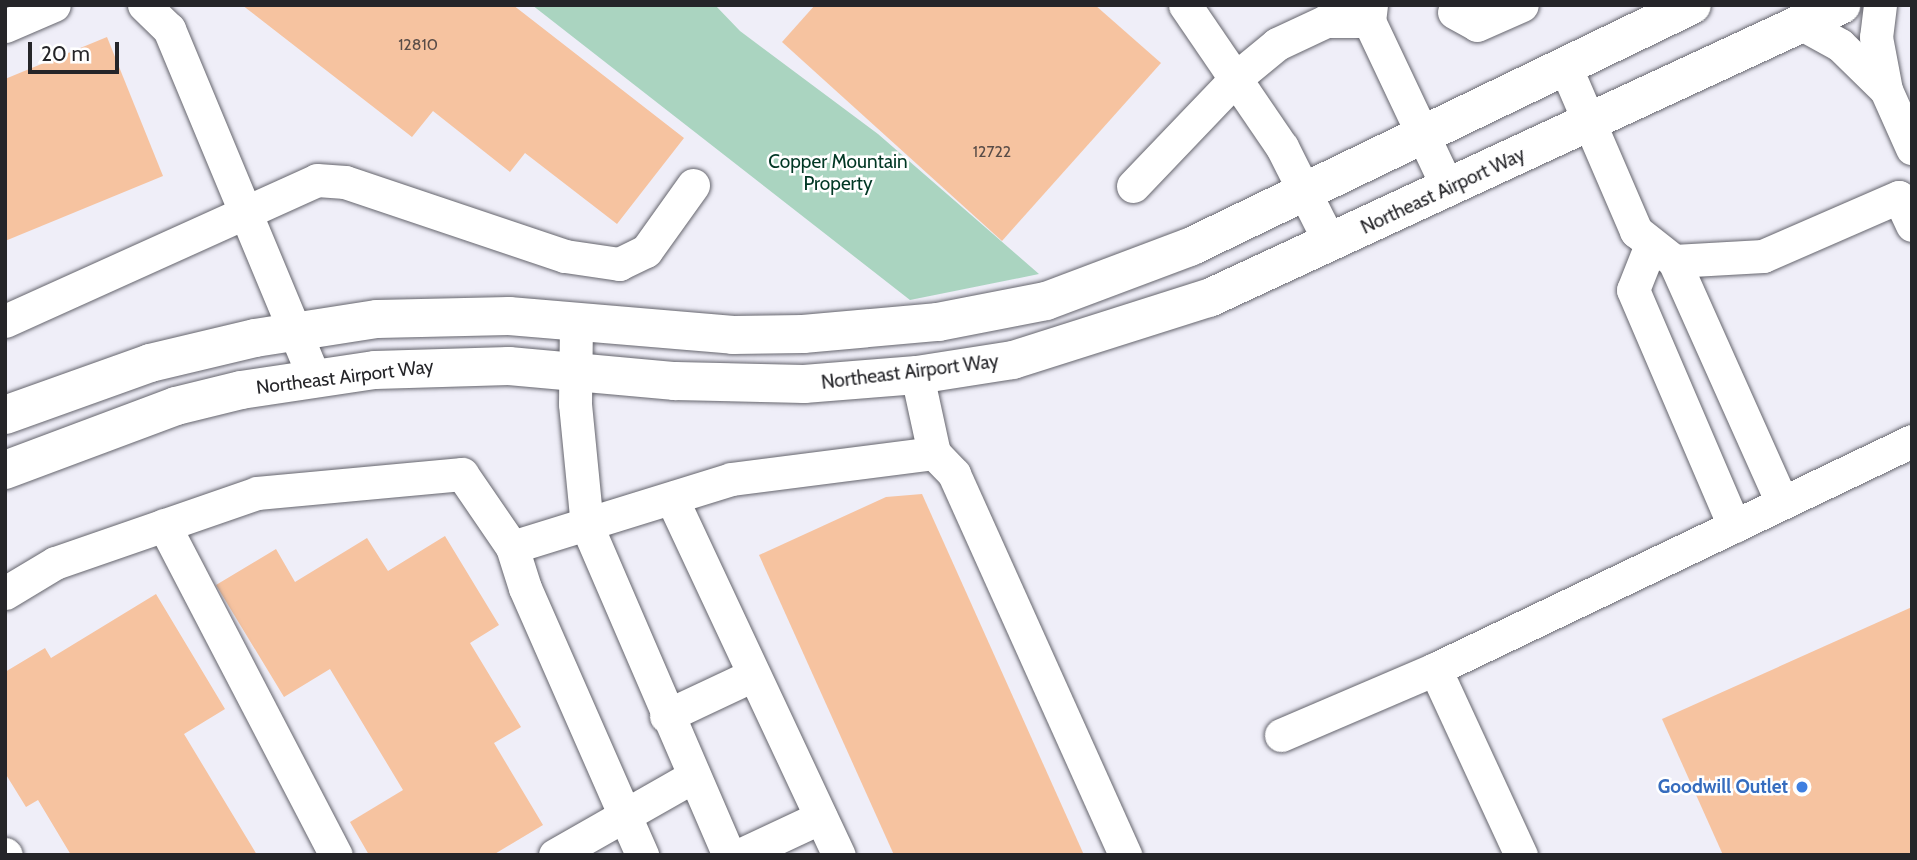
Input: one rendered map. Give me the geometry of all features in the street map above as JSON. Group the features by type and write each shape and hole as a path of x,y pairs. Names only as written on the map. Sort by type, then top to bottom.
{"main road":[{"path":"5,415 150,363 297,330 441,316 576,321 733,335 938,322 1046,300 1106,281 1305,191 1692,5"},
{"name":"Northeast Airport Way","path":"5,470 176,406 314,378 429,365 575,370 741,384 917,375 1013,359 1147,321 1330,243 1841,5"}],"lane":[{"path":"5,26 54,5"},
{"path":"145,5 169,29 297,330 314,378"},
{"path":"1185,5 1237,77 1305,191 1330,243"},
{"path":"1454,12 1483,24 1522,5"},
{"path":"1880,5 1876,37 1886,90 1912,148"},
{"path":"1133,186 1237,77 1318,13 1370,13 1448,188"},
{"path":"1802,24 1840,45 1886,90"},
{"path":"1565,66 1587,124 1636,231 1662,254 1782,503"},
{"path":"5,321 249,215 317,180 331,179 565,256 619,264 646,251 693,185"},
{"path":"1662,254 1763,256 1908,205"},
{"path":"1662,254 1633,290 1734,526"},
{"path":"576,321 575,370 587,526 666,716 729,855"},
{"path":"917,375 934,453 954,474 1125,855"},
{"path":"1281,735 1435,668 1912,441"},
{"path":"513,547 731,479 934,453"},
{"path":"5,593 55,563 257,493 462,474 513,547 525,588 642,855"},
{"path":"672,499 839,855"},
{"path":"164,525 336,855"},
{"path":"1435,668 1521,855"},
{"path":"666,716 753,675"},
{"path":"555,855 694,776"},
{"path":"740,855 821,817"}],"green space":[{"name":"Copper Mountain Property","path":"532,5 715,5 740,31 878,134 1039,274 910,300"}],"building":[{"path":"242,5 513,5 684,138 617,224 525,153 510,172 433,111 412,137"},
{"path":"815,5 1095,5 1161,63 1002,241 782,42"},
{"path":"107,37 163,176 5,241 5,79"},
{"path":"922,494 1084,855 894,855 759,555 886,497"},
{"path":"445,536 499,625 470,643 521,727 494,743 543,825 493,855 369,855 350,822 403,790 330,669 284,697 216,585 276,549 295,582 367,538 388,571"},
{"path":"156,594 225,709 184,734 257,855 71,855 38,800 26,807 5,773 5,672 45,648 51,658"},
{"name":"Goodwill Outlet","path":"1912,607 1912,855 1723,855 1662,719"}],"place":[{"name":"Goodwill Outlet","path":"1802,787"}]}
